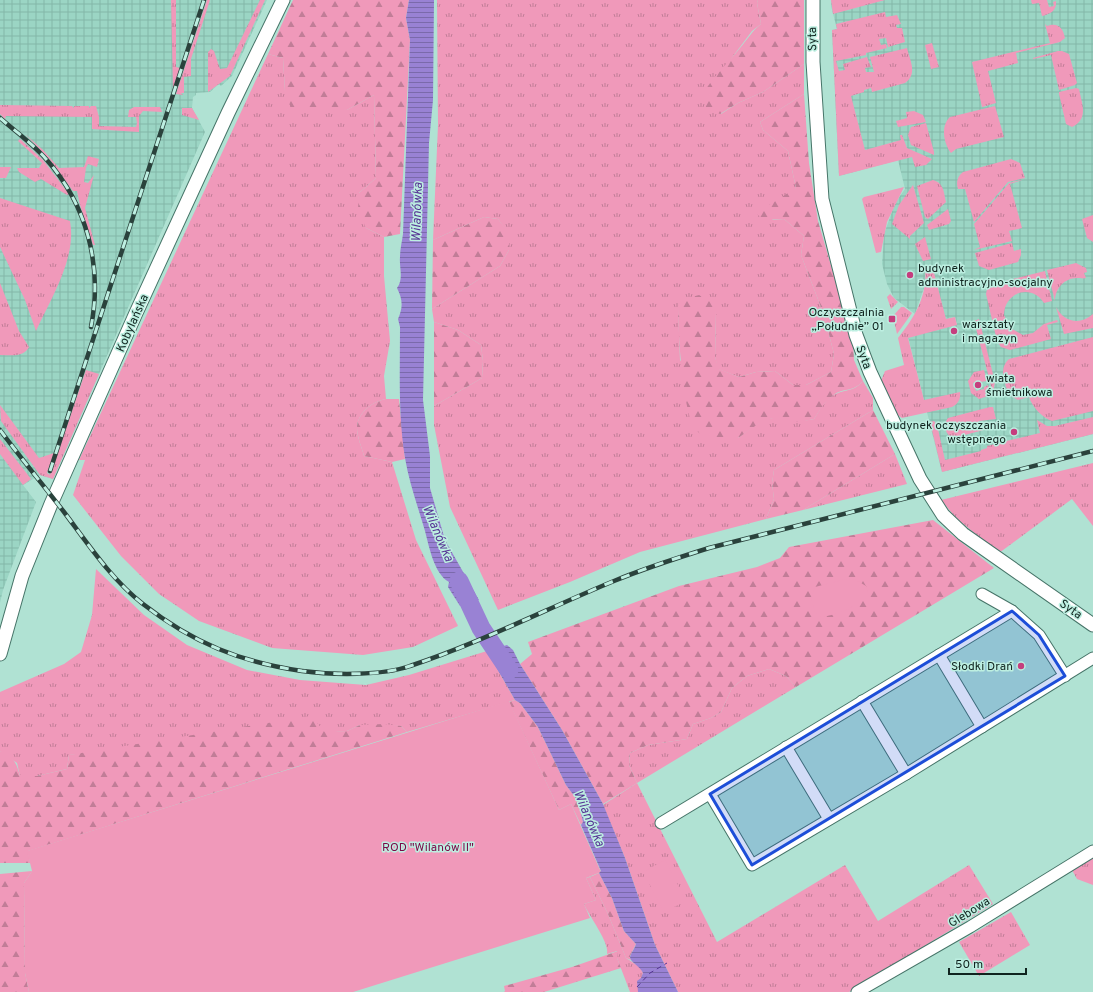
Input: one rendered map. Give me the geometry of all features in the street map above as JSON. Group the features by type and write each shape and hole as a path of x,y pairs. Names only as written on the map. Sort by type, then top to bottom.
{"street":[{"name":"Kobylańska","path":"0,654 22,576 51,504 136,313 226,118 283,0"},
{"name":"Syta","path":"813,0 813,62 822,199 856,335 870,372 920,479 943,515 970,539 1093,625"},
{"path":"982,594 1012,611 1039,635 1065,676"},
{"path":"661,823 1012,611"},
{"path":"939,655 982,727"},
{"path":"710,794 752,865 906,774 1093,658"},
{"path":"862,701 906,774"},
{"path":"786,747 829,819"},
{"name":"Glebowa","path":"856,992 970,927 1093,851"}],"highlighted area":[{"path":"1012,611 1039,635 1065,676 752,865 710,794"}],"shaded area":[{"path":"0,0 267,0 232,76 221,86 219,84 210,92 196,93 193,97 192,108 205,132 53,479 40,475 23,485 36,502 3,590 0,603"},
{"path":"831,0 1093,0 1093,434 942,472 908,337 957,324 955,317 946,319 925,267 925,285 915,314 894,298 887,284 882,264 884,234 895,203 905,189 898,160 839,176 832,30 837,29 831,6"}],"green space":[{"path":"171,0 176,0 176,67 180,68 173,89"},
{"path":"207,0 210,0 191,59 191,76 184,77 184,93 181,93 183,95 176,94"},
{"path":"260,0 265,0 230,76 208,92 208,52 211,49 214,51 220,69 227,68"},
{"path":"293,0 409,0 406,18 410,40 400,234 384,237 366,228 358,209 359,193 376,178 374,95 347,110 291,108 285,91 283,58 268,54"},
{"path":"437,0 758,0 757,3 761,24 752,31 731,59 721,114 738,103 763,92 804,64 804,94 760,122 763,130 788,151 796,188 772,220 784,219 804,236 801,255 824,315 834,354 831,372 806,385 793,385 775,371 756,372 739,377 718,369 715,357 716,313 678,305 680,360 738,438 764,420 773,418 802,421 814,419 830,397 854,388 863,381 873,398 873,410 774,470 772,483 774,499 766,519 640,552 570,582 498,610 450,507 434,425 434,406 482,378 483,361 481,345 458,330 434,322 432,309 500,266 509,250 508,233 498,219 484,217 433,240 438,125"},
{"path":"758,0 804,0 804,64 763,92 738,103 720,114 706,108 702,95 715,76 761,24 757,3"},
{"path":"831,0 885,0 833,14"},
{"path":"1031,0 1047,0 1049,7 1054,6 1053,2 1056,1 1056,7 1051,13 1042,16 1039,3 1032,4"},
{"path":"885,12 886,17 897,15 901,24 896,25 897,28 902,28 905,42 888,47 886,38 879,39 881,45 886,44 887,48 866,53 866,55 836,61 839,71 845,70 843,64 867,57 871,67 865,68 866,72 874,72 870,57 907,48 912,71 911,76 905,83 872,92 871,88 851,96 865,150 901,140 900,135 902,135 907,148 932,159 926,165 915,167 912,157 839,176 832,30 837,29 836,24"},
{"path":"1045,24 1047,26 1057,25 1063,31 1065,38 1060,42 1016,53 1018,63 988,71 996,103 982,107 972,62 1050,43"},
{"path":"932,43 939,67 931,69 925,45"},
{"path":"1058,51 1069,54 1077,83 1059,90 1051,55 1033,59"},
{"path":"268,54 283,58 285,91 347,110 374,95 376,178 359,193 366,228 384,237 384,276 390,341 384,376 386,399 371,405 363,413 358,423 357,431 364,456 392,462 416,540 458,626 413,647 363,655 272,648 199,621 159,594 121,556 73,495 85,460 79,460"},
{"path":"1076,88 1079,89 1083,111 1081,120 1072,127 1066,124 1059,92"},
{"path":"804,94 809,163 818,221 853,341 854,360 863,381 852,389 839,392 831,397 814,419 800,422 772,418 758,424 738,438 715,443 697,431 692,422 684,391 680,351 678,305 684,299 699,295 711,302 716,313 715,357 719,369 739,377 756,372 775,371 793,385 806,385 831,372 834,354 824,315 801,255 804,236 784,219 763,220 756,213 796,188 788,151 763,130 760,122"},
{"path":"0,105 72,106 74,108 74,106 89,106 89,108 91,106 96,106 99,117 99,126 136,127 136,117 128,117 129,110 134,107 160,107 162,112 143,111 139,116 139,132 92,129 92,117 6,116 5,119 0,114"},
{"path":"995,106 1004,137 956,149 951,153 946,145 944,135 945,125 950,117"},
{"path":"182,108 192,108 199,120 182,115"},
{"path":"914,111 923,115 926,122 898,127 896,121 907,118 906,112"},
{"path":"926,123 934,155 911,145 908,135 911,127"},
{"path":"25,134 43,150 59,168 84,167 88,156 99,159 97,167 88,164 84,182 88,183 94,175 85,208 95,245 93,245 77,191 73,191 51,161"},
{"path":"20,139 43,160 69,194 67,195 41,179 35,182 19,172 17,168 39,168 42,163 18,141"},
{"path":"1011,159 1020,163 1025,178 1008,182 974,222 965,189 958,189 958,178 963,172"},
{"path":"0,167 11,167 6,178 0,178"},
{"path":"1025,179 1010,184 1022,228 1009,231 1012,241 974,250 980,247 974,224 1009,183"},
{"path":"933,180 937,181 941,186 946,202 928,219 925,217 917,186"},
{"path":"913,185 924,223 910,236 910,239 892,224 899,205"},
{"path":"904,187 887,222 881,252 876,253 862,199 864,197"},
{"path":"0,198 70,221 70,249 66,263 61,278 36,331 25,300 0,247"},
{"path":"948,209 951,221 949,224 929,230 927,225"},
{"path":"1093,215 1093,242 1087,238 1082,219"},
{"path":"484,217 498,219 509,233 509,250 500,266 432,309 433,240"},
{"path":"925,237 931,259 923,261 915,244"},
{"path":"1012,243 1014,251 1021,249 1021,255 1018,262 989,270 979,266 975,253"},
{"path":"1076,263 1086,268 1087,272 1084,273 1086,278 1072,278 1064,282 1057,292 1055,301 1047,270"},
{"path":"932,265 946,319 955,317 957,325 908,338 924,400 960,392 960,397 957,403 952,407 902,418 896,414 881,381 885,371 904,365 898,338 910,322 919,305 924,287 925,267"},
{"path":"1045,271 1052,301 1044,303 1033,293 1020,293 1013,296 1009,301 1005,307 1004,315 1010,328 1023,335 1033,333 1044,324 1057,320 1058,322 1047,325 1051,339 1010,350 1001,347 997,341 986,294 987,289 993,284"},
{"path":"0,283 19,331 29,347 26,351 20,354 0,355"},
{"path":"890,294 898,302 891,309 887,297"},
{"path":"901,307 904,307 912,313 897,334 893,316"},
{"path":"1056,307 1063,316 1073,321 1083,320 1093,314 1093,328 1064,334"},
{"path":"979,319 995,382 993,393 974,321"},
{"path":"434,322 458,330 481,345 483,361 482,378 434,406"},
{"path":"1093,337 1093,411 1052,421 1038,412 1029,397 1018,400 1009,395 1004,381 1003,372 1009,359"},
{"path":"86,370 99,374 53,479 40,475 1,421 0,405 39,458 54,453 47,473 50,475"},
{"path":"984,370 987,381 973,383 976,391 984,389 984,387 988,385 991,395 979,399 971,393 968,381 974,372"},
{"path":"386,399 399,399 405,459 392,462 364,456 357,431 360,417 363,413 371,405"},
{"path":"993,407 996,419 979,421 981,428 997,422 998,426 957,437 951,437 947,433 945,425 948,418"},
{"path":"873,410 895,454 803,510 766,519 774,499 772,483 774,470"},
{"path":"1093,417 1093,434 942,472 930,422 934,421 937,425 945,460 981,451 987,448 987,446 995,444 995,437 1000,436 1002,442 1040,433 1037,420 1047,426 1055,426"},
{"path":"0,439 31,479 23,485 0,454"},
{"path":"895,454 907,484 803,510"},
{"path":"1093,463 1093,526 1072,499 999,553 956,518 941,500"},
{"path":"933,520 994,568 796,687 786,676 769,669 747,676 732,688 721,712 711,718 693,724 687,739 648,745 630,753 629,765 637,783 603,804 562,730 520,664 532,654 528,642 679,586 757,567 780,558 789,547"},
{"path":"96,569 144,615 187,645 247,670 300,680 366,685 409,675 487,651 515,700 407,732 401,726 360,725 347,731 69,755 67,769 37,776 20,776 17,763 0,751 0,692 64,664 81,652 92,615"},
{"path":"846,579 856,580 866,586 868,594 852,607 836,614 822,617 815,612 811,598 815,587"},
{"path":"769,669 786,676 796,687 637,783 629,765 630,753 648,745 687,739 693,724 711,718 721,712 732,688 747,676"},
{"path":"515,700 520,703 538,727 566,785 578,801 583,822 581,825 571,804 559,810 509,702"},
{"name":"ROD \"Wilanów II\"","path":"509,701 559,810 571,804 601,872 586,878 596,900 584,904 590,918 353,992 29,992 25,973 24,883 32,871 27,851"},
{"path":"311,716 325,732 347,731 360,725 384,724 401,726 407,732 28,851 30,863 0,863 0,751 14,760 20,776 37,776 67,769 69,755"},
{"path":"637,783 717,942 845,865 878,921 969,865 993,904 849,992 678,992 655,945 625,858 603,805"},
{"path":"1093,858 1093,885 1077,879 1072,870"},
{"path":"665,860 686,901 664,912 643,872"},
{"path":"32,871 24,883 25,973 29,992 0,992 0,874"},
{"path":"599,873 612,898 624,931 636,944 630,956 631,960 626,958 608,914 590,877"},
{"path":"590,877 608,914 626,958 640,967 643,973 638,992 630,992 617,958 617,951 607,954 605,943 584,904 596,900 586,878"},
{"path":"1011,912 1030,945 979,976 959,942"},
{"path":"618,951 617,958 621,968 544,992 504,992 504,986 572,967"}],"water":[{"path":"409,0 434,0 433,100 429,143 423,400 430,456 430,488 445,540 479,600 460,606 448,587 449,582 439,573 430,552 411,485 405,458 401,425 400,327 398,319 402,304 397,288 401,277 400,254 403,234 410,40 406,18"},
{"path":"507,645 513,650 520,664 562,730 603,804 625,858 655,945 678,992 638,992 637,981 641,978 643,973 640,968 630,959 636,944 624,931 612,898 599,873 601,871 581,825 583,822 578,801 566,785 538,727 520,703 515,700 487,651"}],"waterway":[{"name":"Wilanówka","path":"459,581 481,628 509,670"}],"ferry route":[{"path":"637,987 650,973 667,963"}],"railway":[{"path":"50,471 204,0"},
{"path":"0,118 29,142 46,159 72,196 81,216 93,259 95,281 91,327"},
{"path":"0,430 110,572 131,594 162,618 199,640 238,656 279,667 302,671 342,674 386,672 410,666 462,647 626,576 709,548 1093,451"}],"place":[{"name":"budynek administracyjno-socjalny","path":"910,275"},
{"name":"Oczyszczalnia „Południe” 01","path":"892,319"},
{"name":"warsztaty i magazyn","path":"954,331"},
{"name":"wiata śmietnikowa","path":"978,385"},
{"name":"budynek oczyszczania wstępnego","path":"1014,432"},
{"name":"Słodki Drań","path":"1021,666"}]}
